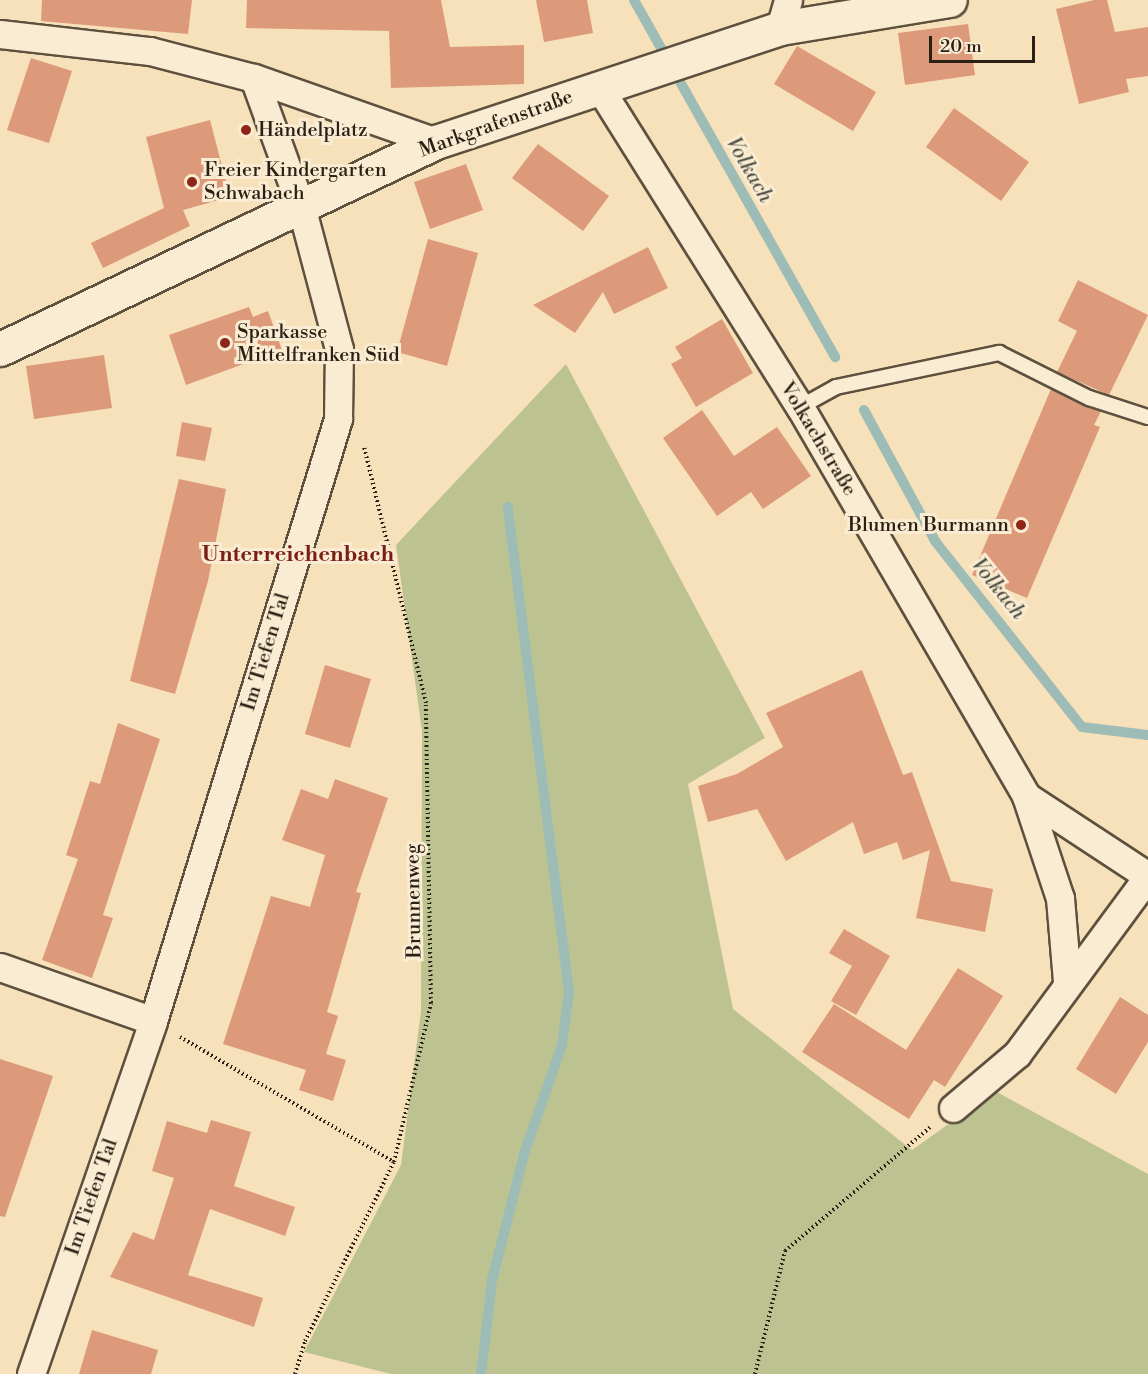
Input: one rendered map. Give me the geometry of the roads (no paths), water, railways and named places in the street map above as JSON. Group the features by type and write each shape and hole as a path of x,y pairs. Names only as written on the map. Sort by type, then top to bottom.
{"main road":[{"name":"Markgrafenstraße","path":"0,349 302,210 436,142 719,47 784,14 950,0"}],"street":[{"path":"0,34 150,51 254,78 436,142"},
{"path":"254,78 302,210"},
{"name":"Volkachstraße","path":"610,84 1026,796 1060,898 1067,981"},
{"name":"Im Tiefen Tal","path":"32,1374 153,1021 338,419 339,349 302,210"},
{"name":"Volkachstraße","path":"953,1108 1017,1054 1067,981 1148,876 1026,796"},
{"path":"0,967 153,1021"}],"lane":[{"path":"800,407 836,387 999,353 1089,398 1148,417"}],"waterway":[{"name":"Volkach","path":"634,0 835,357"},
{"name":"Volkach","path":"864,410 935,541 1082,727 1148,735"},
{"path":"481,1374 492,1280 524,1154 562,1045 569,992 508,507"}],"place":[{"name":"Händelplatz","path":"246,130"},
{"name":"Freier Kindergarten Schwabach","path":"192,182"},
{"name":"Sparkasse Mittelfranken Süd","path":"225,343"},
{"name":"Blumen Burmann","path":"1021,525"}],"district":[{"name":"Unterreichenbach","path":"298,555"}]}
